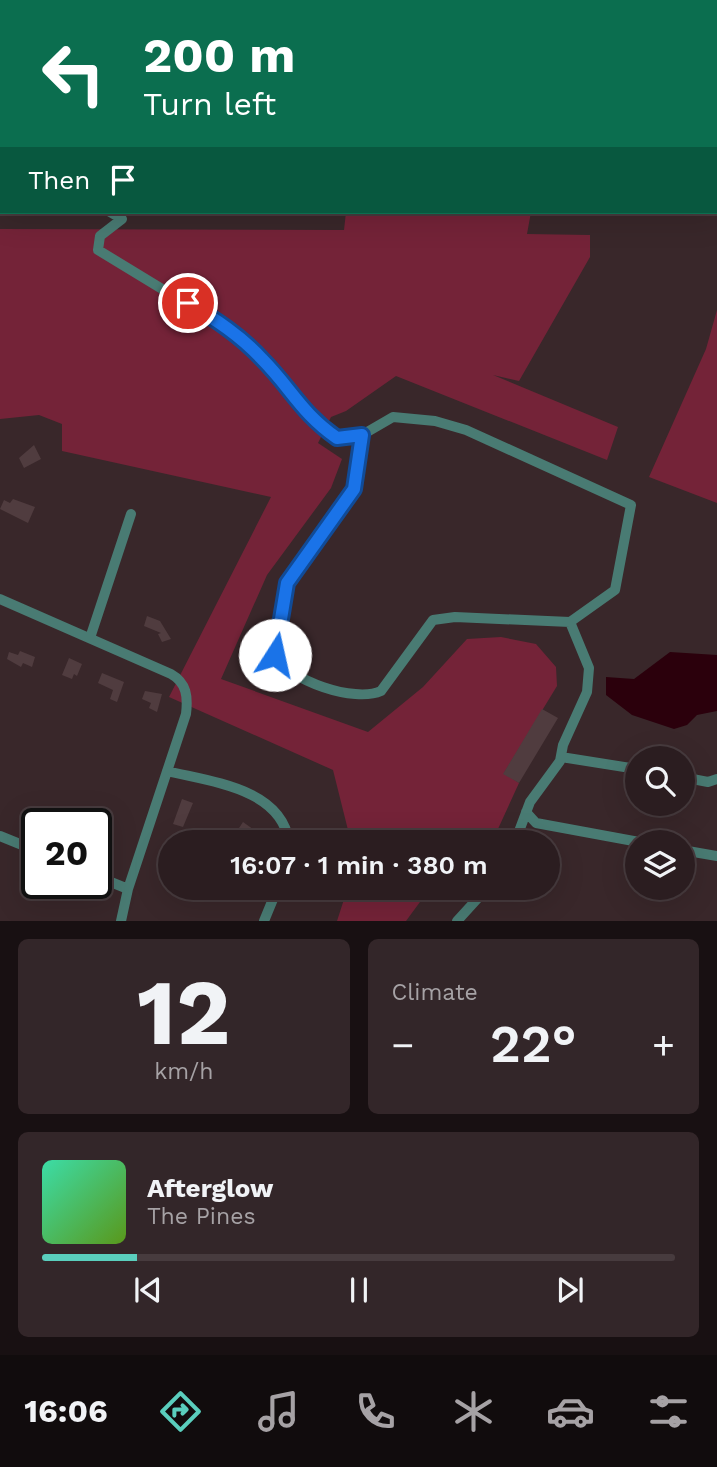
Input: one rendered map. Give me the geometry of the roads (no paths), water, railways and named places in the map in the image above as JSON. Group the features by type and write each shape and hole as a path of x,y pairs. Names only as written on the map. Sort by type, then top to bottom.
{"street":[{"path":"113,214 122,219 100,236 98,250 236,334 263,359 311,420 337,438 362,435 393,417 435,421 466,430 631,505 615,590 570,622 455,617 433,620 381,691 369,697 307,682 280,666 275,655 287,583 354,489 362,435"},
{"path":"90,638 131,514"},
{"path":"0,599 172,674 184,686 188,699 186,714 128,889 121,921"},
{"path":"519,830 526,812 561,757 587,692 589,668 570,622"},
{"path":"561,757 625,767"},
{"path":"167,771 258,797 278,812 287,830"},
{"path":"695,779 716,781"},
{"path":"526,812 536,823 625,839"},
{"path":"0,836 21,845"},
{"path":"695,852 717,856"},
{"path":"112,882 128,889"},
{"path":"264,921 273,900"},
{"path":"457,921 476,900"}]}
